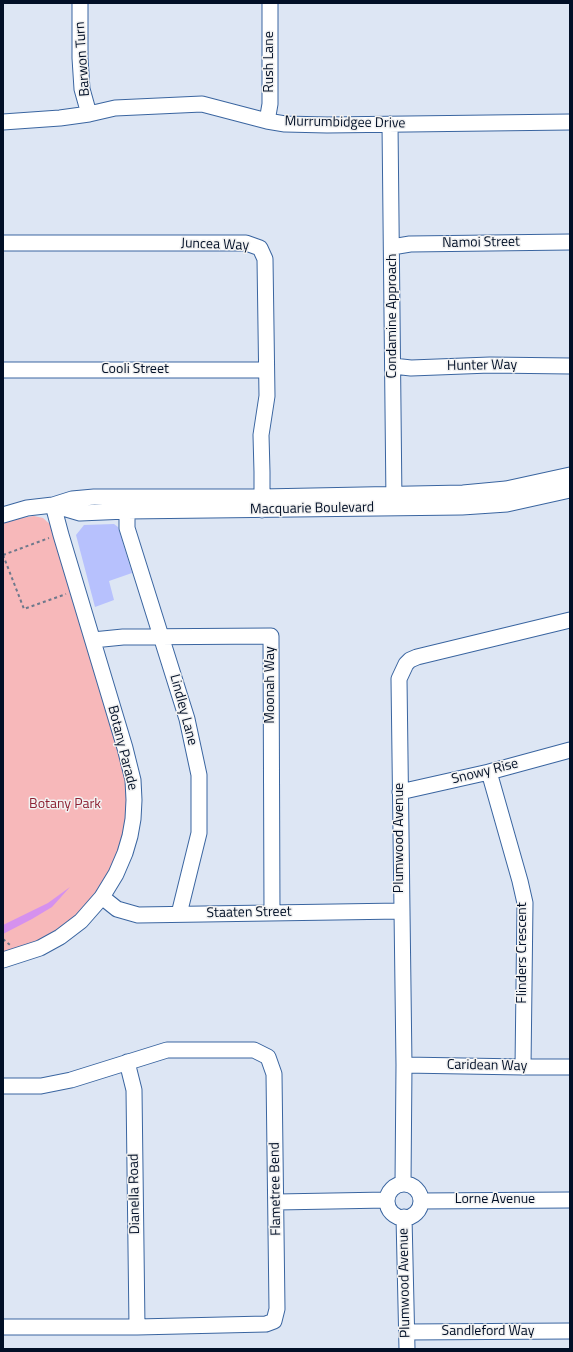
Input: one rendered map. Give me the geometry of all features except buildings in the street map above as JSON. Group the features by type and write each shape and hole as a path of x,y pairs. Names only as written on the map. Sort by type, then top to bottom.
{"street":[{"name":"Barwon Turn","path":"80,3 80,58 82,89 89,114"},
{"name":"Rush Lane","path":"267,121 270,104 270,3"},
{"name":"Murrumbidgee Drive","path":"3,122 60,118 89,114 115,108 202,104 267,121 286,124 327,125 570,122"},
{"name":"Condamine Approach","path":"390,124 394,501"},
{"name":"Namoi Street","path":"392,247 410,244 570,242"},
{"name":"Juncea Way","path":"3,243 246,243 260,248 265,259 267,396 261,435 262,503"},
{"name":"Hunter Way","path":"393,366 411,368 570,366"},
{"name":"Cooli Street","path":"3,370 266,370"},
{"name":"Macquarie Boulevard","path":"53,505 80,513 262,503 394,501 506,489 570,475"},
{"name":"Macquarie Boulevard","path":"394,501 462,507 507,504 570,490"},
{"name":"Macquarie Boulevard","path":"3,515 27,508 53,505 72,498 94,497 262,503"},
{"name":"Botany Parade","path":"3,960 40,948 60,937 81,921 102,897 116,874 125,853 132,824 134,800 133,780 125,748 53,505"},
{"name":"Lindley Lane","path":"126,511 127,528 187,719 199,775 198,833 179,914"},
{"name":"Plumwood Avenue","path":"403,1184 404,1065 399,679 406,664 410,660 425,654 570,620"},
{"name":"Moonah Way","path":"93,640 123,637 271,636 272,913"},
{"name":"Snowy Rise","path":"400,792 489,772 570,750"},
{"name":"Flinders Crescent","path":"489,772 525,903 524,1067"},
{"name":"Staaten Street","path":"102,897 117,909 138,915 401,911"},
{"name":"Flametree Bend","path":"3,1086 41,1086 71,1080 166,1050 254,1050 268,1057 274,1074 277,1310 274,1321 266,1324 137,1327 3,1327"},
{"name":"Dianella Road","path":"127,1062 134,1090 137,1327"},
{"name":"Caridean Way","path":"404,1065 570,1067"},
{"path":"409,1184 417,1191 421,1201 418,1210 415,1213 411,1216 404,1217 395,1215 388,1206 387,1200 390,1191 398,1185 409,1184"},
{"path":"276,1202 387,1200"},
{"name":"Lorne Avenue","path":"421,1201 570,1200"},
{"name":"Plumwood Avenue","path":"404,1217 407,1349"},
{"name":"Sandleford Way","path":"407,1332 570,1331"}],"path":[{"path":"54,536 3,555 24,609 71,592"}],"green space":[{"name":"Botany Park","path":"34,516 43,518 53,527 123,755 129,801 122,844 109,875 84,910 44,940 3,955 3,521"}],"shaded area":[{"path":"70,887 52,907 3,934 3,925 48,903"}]}
